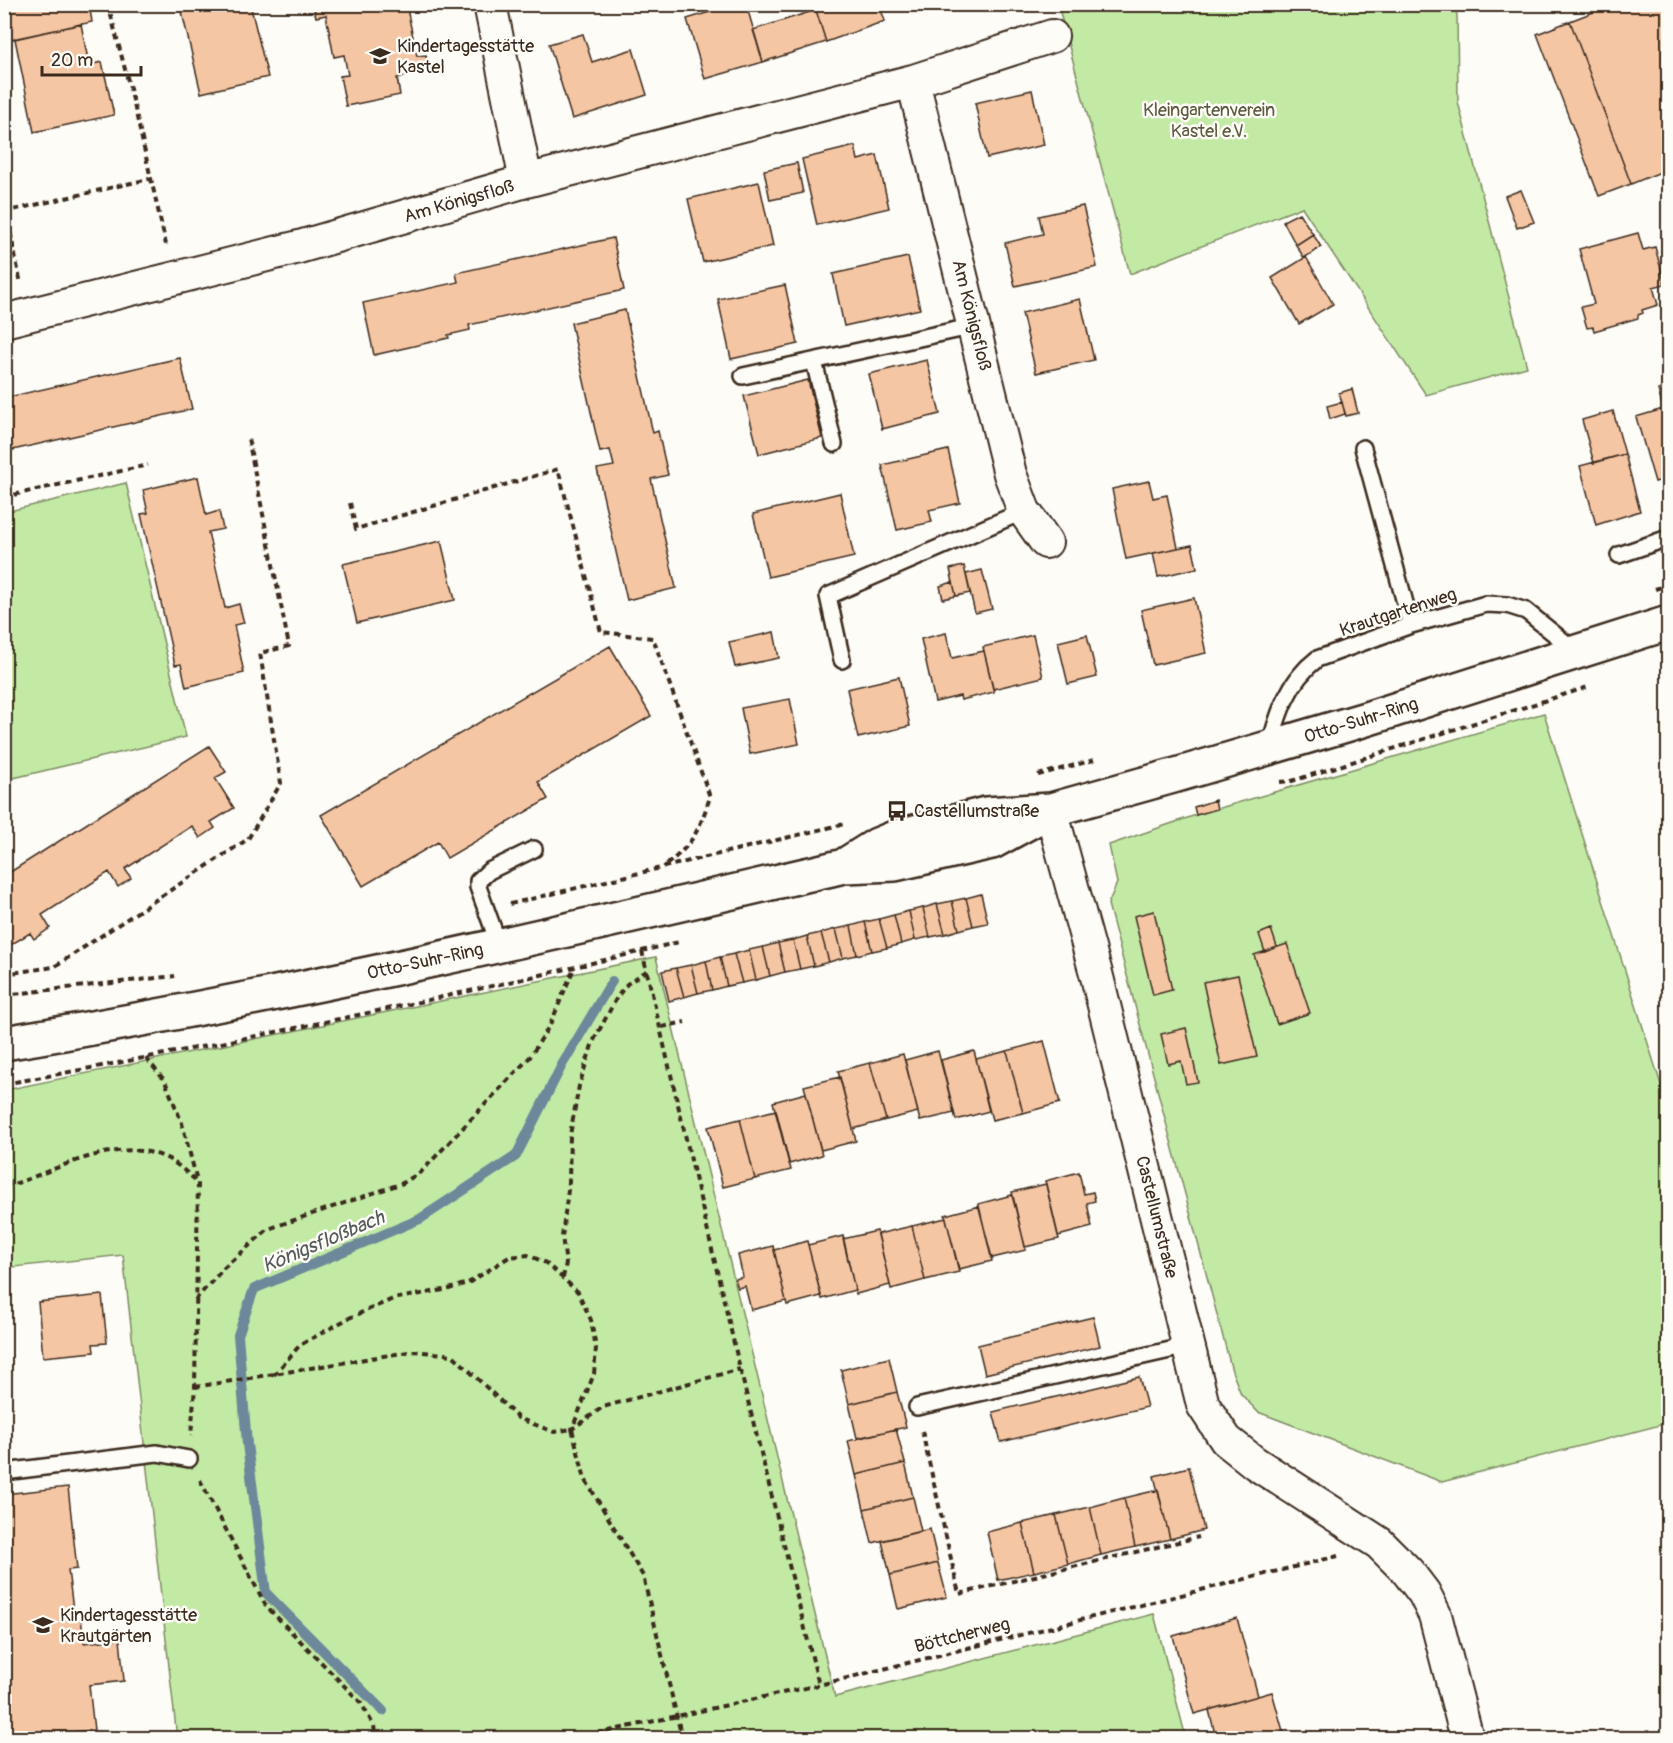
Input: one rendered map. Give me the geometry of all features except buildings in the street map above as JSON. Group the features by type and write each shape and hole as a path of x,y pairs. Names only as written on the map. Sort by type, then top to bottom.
{"street":[{"path":"490,4 526,181"},
{"name":"Am Königsfloß","path":"16,319 299,247 526,181 913,81 1052,36"},
{"name":"Am Königsfloß","path":"913,81 1010,474 1024,511 1046,542"},
{"name":"Otto-Suhr-Ring","path":"4,1043 129,1023 499,945 844,866 895,864 992,842 1051,810 1269,748 1668,623"},
{"name":"Castellumstraße","path":"1051,810 1097,977 1203,1405 1226,1440 1255,1463 1379,1544 1408,1572 1424,1593 1435,1616 1467,1738"}],"lane":[{"path":"743,376 975,326"},
{"path":"814,361 834,444"},
{"path":"1363,448 1411,625"},
{"path":"842,660 828,596 1024,511"},
{"path":"1619,555 1668,538"},
{"name":"Krautgartenweg","path":"1269,748 1278,712 1305,669 1317,660 1411,625 1486,604 1507,605 1535,616 1578,653"},
{"path":"499,945 478,887 482,875 534,849"},
{"path":"917,1407 1188,1346"},
{"path":"4,1472 157,1453 189,1459"}],"path":[{"path":"108,4 133,100 149,179 174,278"},
{"path":"6,212 149,179"},
{"path":"4,202 16,319"},
{"path":"4,974 54,967 248,839 281,783 260,653 289,646 248,438"},
{"path":"4,497 148,465"},
{"path":"350,503 356,529 558,469 601,632 653,638 710,797 702,822 688,848 663,867"},
{"path":"1646,592 1668,585"},
{"path":"1036,776 1106,757"},
{"path":"487,910 852,822"},
{"path":"635,915 740,1369 819,1685"},
{"path":"195,1300 225,1268 268,1229 403,1182 422,1171 530,1057 551,1023 574,968"},
{"path":"563,1278 566,1263 562,1237 569,1182 570,1135 579,1086 593,1042 617,997 627,984 648,970"},
{"path":"4,995 178,976"},
{"path":"662,1027 685,1022"},
{"path":"146,1058 165,1082 182,1123 198,1182 195,1387 189,1459 266,1606 361,1703 374,1726 376,1738"},
{"path":"4,1185 101,1154 131,1149 171,1160 198,1182"},
{"path":"274,1376 300,1346 349,1318 393,1299 449,1289 470,1282 509,1257 528,1255 546,1263 563,1278 578,1292 591,1320 596,1348 594,1374 572,1429 585,1479 643,1576 682,1738"},
{"path":"195,1387 274,1376 414,1351 453,1355 518,1418 554,1432 572,1429 603,1407 740,1369"},
{"path":"917,1407 959,1594 1199,1537"},
{"name":"Böttcherweg","path":"577,1738 819,1685 1341,1556"}],"green space":[{"name":"Kleingartenverein Kastel e.V.","path":"1058,5 1454,5 1457,15 1458,102 1527,367 1426,395 1302,207 1130,274"},
{"path":"126,483 186,737 5,780 5,512"},
{"path":"1544,713 1668,1107 1668,1423 1442,1482 1258,1412 1241,1394 1232,1371 1108,904 1117,883 1109,845 1196,815"},
{"path":"656,957 835,1697 1154,1614 1186,1738 177,1738 123,1255 5,1268 5,1090"}],"waterway":[{"name":"Königsfloßbach","path":"383,1711 266,1593 247,1444 238,1335 254,1289 420,1219 516,1156 562,1065 612,981"}],"place":[{"name":"Kindertagesstätte Kastel","path":"380,56"},
{"name":"Castellumstraße","path":"897,811"},
{"name":"Kindertagesstätte Krautgärten","path":"43,1625"}]}
